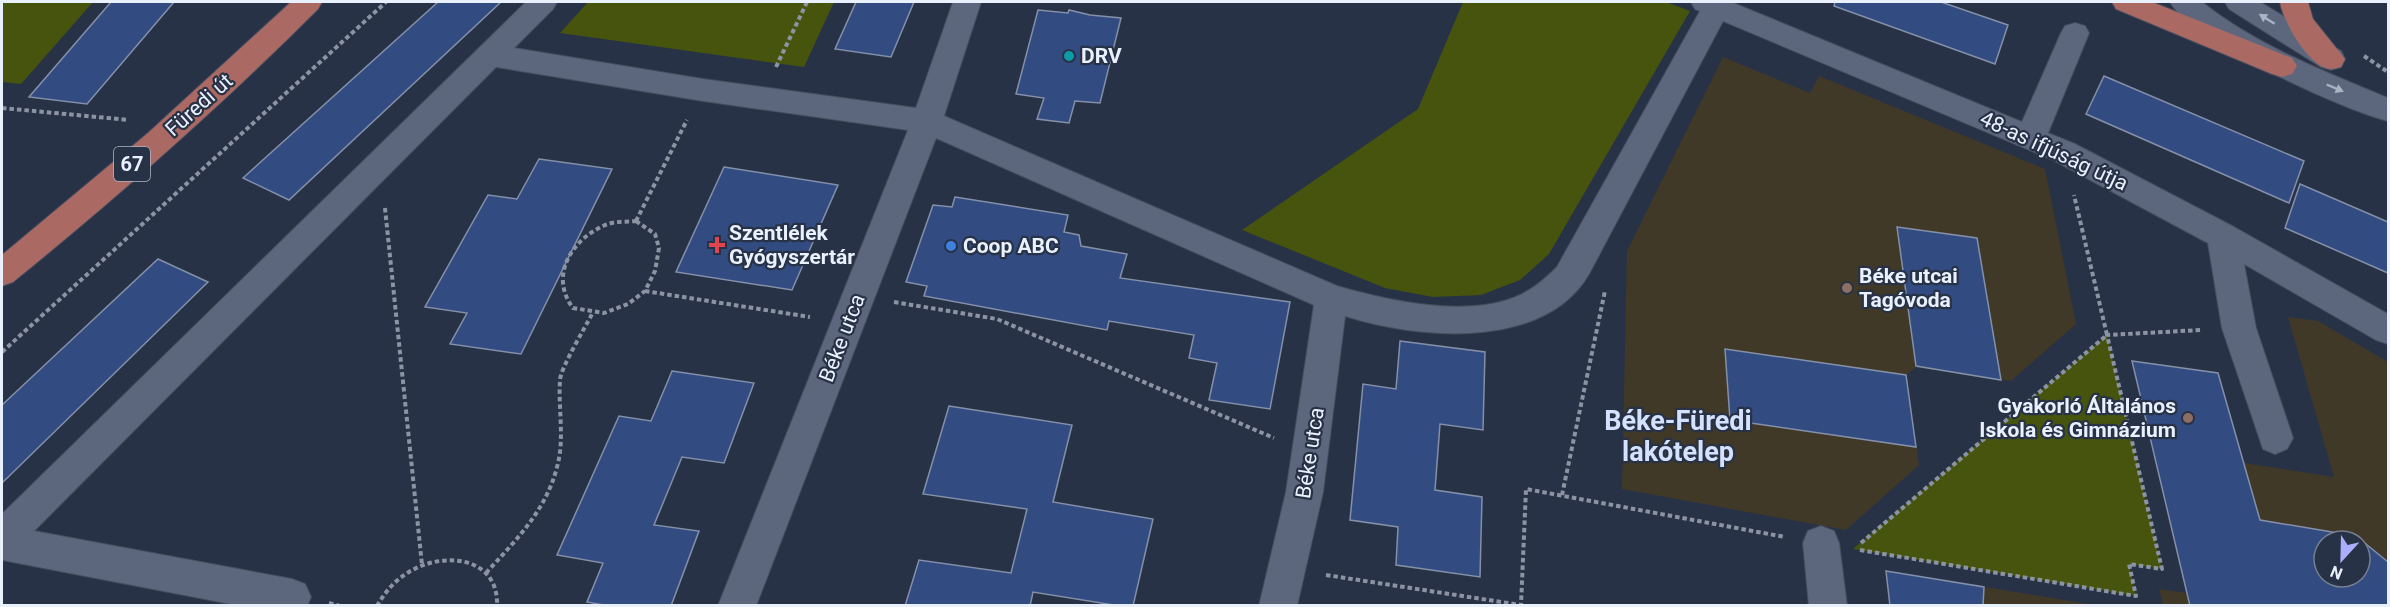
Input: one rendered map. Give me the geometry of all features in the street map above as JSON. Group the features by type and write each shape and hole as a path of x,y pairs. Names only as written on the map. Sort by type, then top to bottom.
{"main road":[{"name":"Füredi út","path":"2,273 177,126 259,51 308,2"},
{"path":"2126,2 2282,66"},
{"path":"2294,2 2295,11 2304,28 2331,59"}],"street":[{"path":"2,541 543,2"},
{"name":"Béke utca","path":"737,606 927,121 967,2"},
{"path":"2184,2 2208,21 2282,66 2388,110"},
{"path":"2239,2 2388,95"},
{"path":"489,55 703,90 927,121 1331,298 1387,314 1441,320 1492,318 1534,304 1568,278 1590,242 1711,4"},
{"name":"48-as ifjúság útja","path":"1711,4 2064,152 2223,236 2388,330"},
{"path":"2031,137 2075,33"},
{"path":"2223,236 2239,328 2275,438"},
{"name":"Béke utca","path":"1278,606 1289,569 1311,454 1331,298"},
{"path":"2,541 292,597"},
{"path":"1821,543 1828,606"}],"path":[{"path":"2,352 386,2"},
{"path":"761,98 807,2"},
{"path":"636,221 703,90"},
{"path":"2,108 177,126"},
{"path":"2064,152 2107,335 2162,569 2129,564 2136,596 1853,549 2107,335 2239,328"},
{"path":"380,162 422,565"},
{"path":"636,221 654,233 660,248 655,271 645,291 627,305 609,313 592,314 573,308 562,292 563,271 572,252 587,236 610,223 636,221"},
{"path":"1562,495 1605,289"},
{"path":"645,291 854,310 998,319 1311,454"},
{"path":"486,573 528,527 548,494 558,466 562,420 561,378 592,314"},
{"path":"1289,569 1521,606 1526,489 1821,543"},
{"path":"376,606 402,576 422,565 441,560 458,560 474,564 486,573 494,585 497,606"}],"shaded area":[{"name":"Béke utcai Tagóvoda","path":"1723,57 1810,93 1819,76 2045,169 2076,324 2011,381 1916,367 1906,375 1919,465 1846,530 1622,489 1627,251"},
{"name":"Gyakorló Általános Iskola és Gimnázium","path":"2288,317 2318,321 2388,362 2388,605 2163,605 2159,589 2187,593 2132,361 2218,373 2244,463 2334,477"},
{"path":"1886,571 2095,605 1890,605"}],"green space":[{"path":"2,2 93,2 21,84 2,82"},
{"path":"588,2 834,2 804,67 560,33"},
{"path":"1463,2 1666,2 1690,11 1549,254 1520,280 1481,295 1433,297 1385,288 1242,230 1418,109"},
{"path":"2107,335 2162,569 2129,564 2136,596 1853,549"}],"building":[{"path":"111,2 174,2 87,104 29,97"},
{"path":"438,2 501,2 289,200 243,178"},
{"path":"856,2 914,2 891,57 835,49"},
{"path":"1835,2 1941,2 2008,25 1995,64 1834,6"},
{"name":"DRV","path":"1038,10 1068,13 1069,10 1121,18 1100,103 1075,101 1069,123 1037,119 1044,98 1016,94"},
{"path":"2104,76 2304,161 2289,203 2086,114"},
{"path":"539,159 612,169 521,354 450,344 467,313 425,307 488,195 517,199"},
{"path":"724,167 838,185 792,290 676,272"},
{"path":"2300,184 2388,222 2388,273 2285,228"},
{"path":"955,197 1068,215 1064,232 1079,235 1081,246 1127,254 1120,278 1290,302 1270,409 1209,400 1217,363 1189,358 1194,335 1109,321 1107,330 924,296 927,286 906,282 933,205 952,207"},
{"path":"1897,227 1977,238 2001,380 1916,366"},
{"path":"158,259 208,282 2,483 2,405"},
{"path":"1400,341 1485,352 1483,430 1440,424 1435,490 1482,497 1480,577 1396,565 1398,527 1350,520 1363,384 1396,389"},
{"path":"1725,349 1906,375 1916,447 1730,420"},
{"path":"2132,361 2218,373 2260,520 2314,529 2312,529 2312,589 2372,589 2372,549 2388,562 2388,606 2190,606"},
{"path":"672,371 754,383 724,463 682,457 654,525 699,531 671,606 609,606 587,602 603,563 557,555 619,416 651,421"},
{"path":"949,406 1072,425 1053,502 1153,519 1133,606 1120,606 1033,592 1030,606 905,606 919,560 1011,573 1027,509 923,494"},
{"path":"1886,571 1984,587 1983,606 1890,606"}],"place":[{"name":"DRV","path":"1069,56"},
{"name":"Szentlélek Gyógyszertár","path":"717,245"},
{"name":"Coop ABC","path":"951,246"},
{"name":"Béke utcai Tagóvoda","path":"1847,288"},
{"name":"Gyakorló Általános Iskola és Gimnázium","path":"2188,418"}],"district":[{"name":"Béke-Füredi lakótelep","path":"1678,436"}]}
